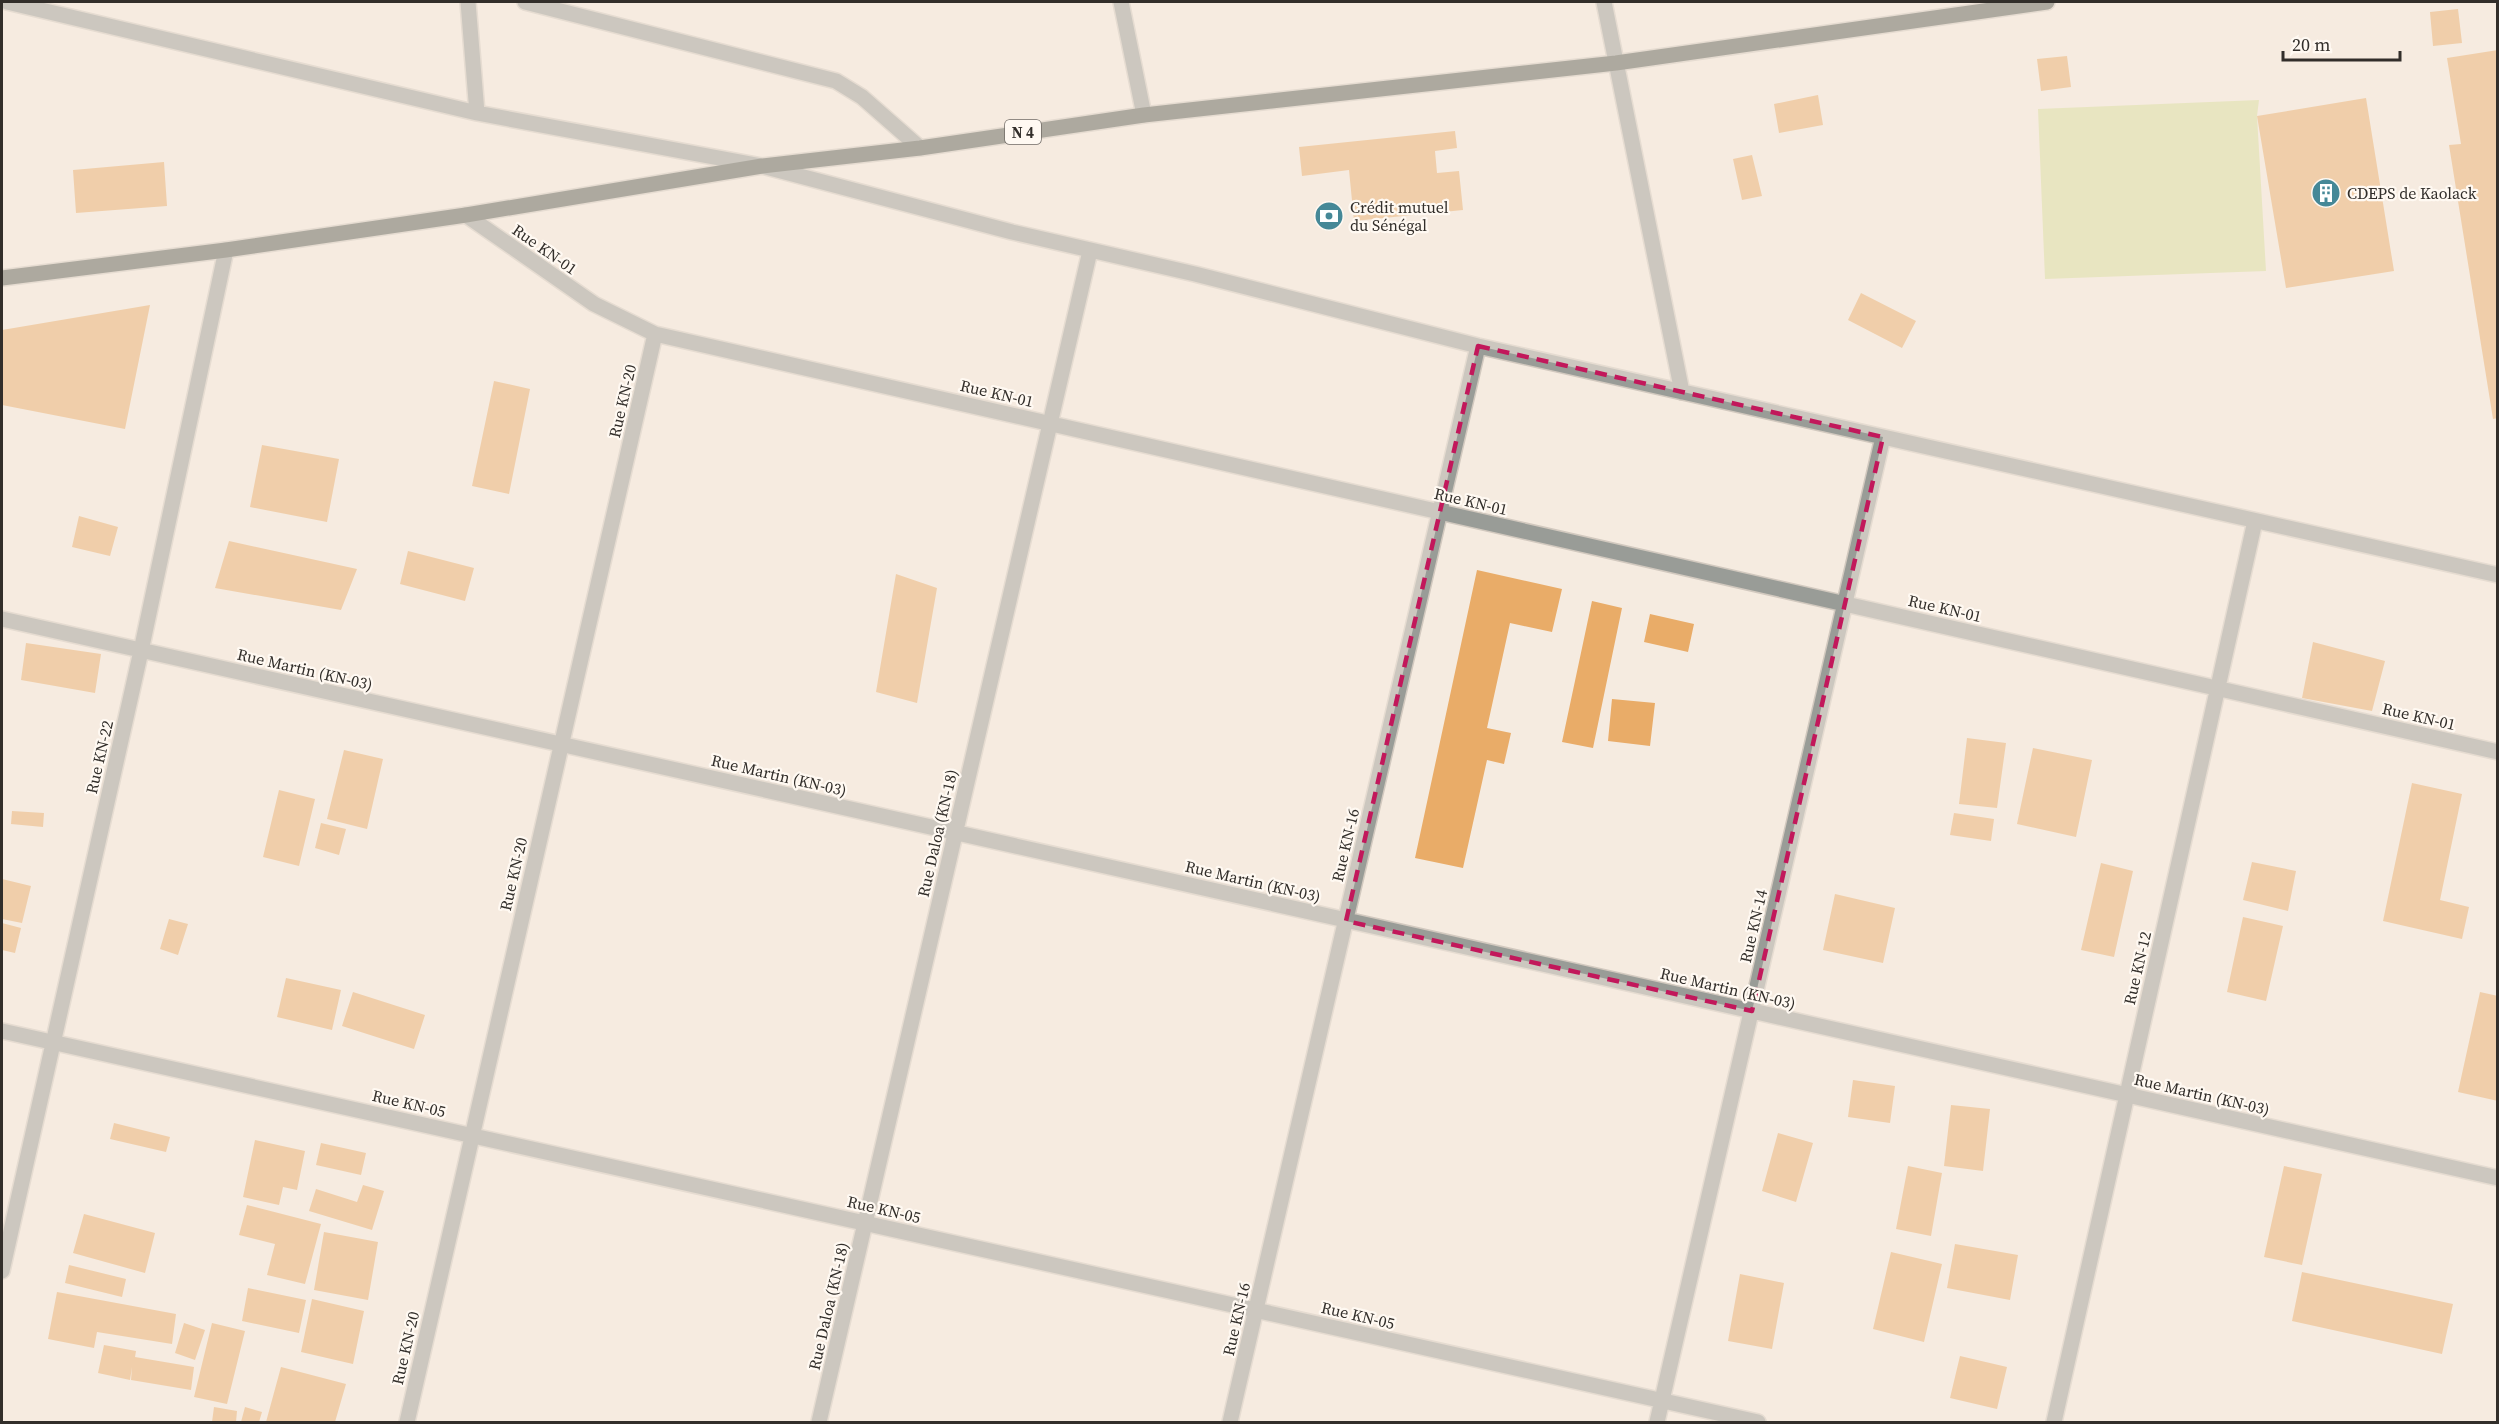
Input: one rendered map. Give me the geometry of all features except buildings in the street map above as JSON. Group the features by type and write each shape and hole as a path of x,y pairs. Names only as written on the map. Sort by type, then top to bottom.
{"main road":[{"name":"N 4","path":"2,278 226,250 466,215 762,166 920,148 1144,115 1617,63 2047,2"}],"street":[{"path":"7,2 38,5 477,113 762,166 1090,251 1195,274 1478,346 2498,575"},
{"path":"468,2 477,113"},
{"path":"525,2 836,81 862,97 920,148"},
{"path":"1122,2 1144,115"},
{"path":"1604,2 1682,392"},
{"name":"Rue KN-01","path":"466,215 594,304 655,334 2498,752"},
{"name":"Rue KN-22","path":"2,1271 141,651 226,250"},
{"name":"Rue Daloa (KN-18)","path":"819,1422 1090,251"},
{"name":"Rue KN-20","path":"407,1422 655,334"},
{"name":"Rue KN-16","path":"1230,1422 1478,346"},
{"name":"Rue KN-14","path":"1657,1422 1883,437"},
{"name":"Rue KN-12","path":"2054,1422 2255,521"},
{"name":"Rue Martin (KN-03)","path":"2,619 2498,1178"},
{"name":"Rue KN-05","path":"2,1030 1758,1422"}],"highlighted area":[{"path":"1478,346 1883,437 1752,1011 1346,921"}],"green space":[{"path":"2259,100 2257,116 2266,271 2045,279 2038,109"}],"place":[{"name":"CDEPS de Kaolack","path":"2326,193"},
{"name":"Crédit mutuel du Sénégal","path":"1329,216"}]}
